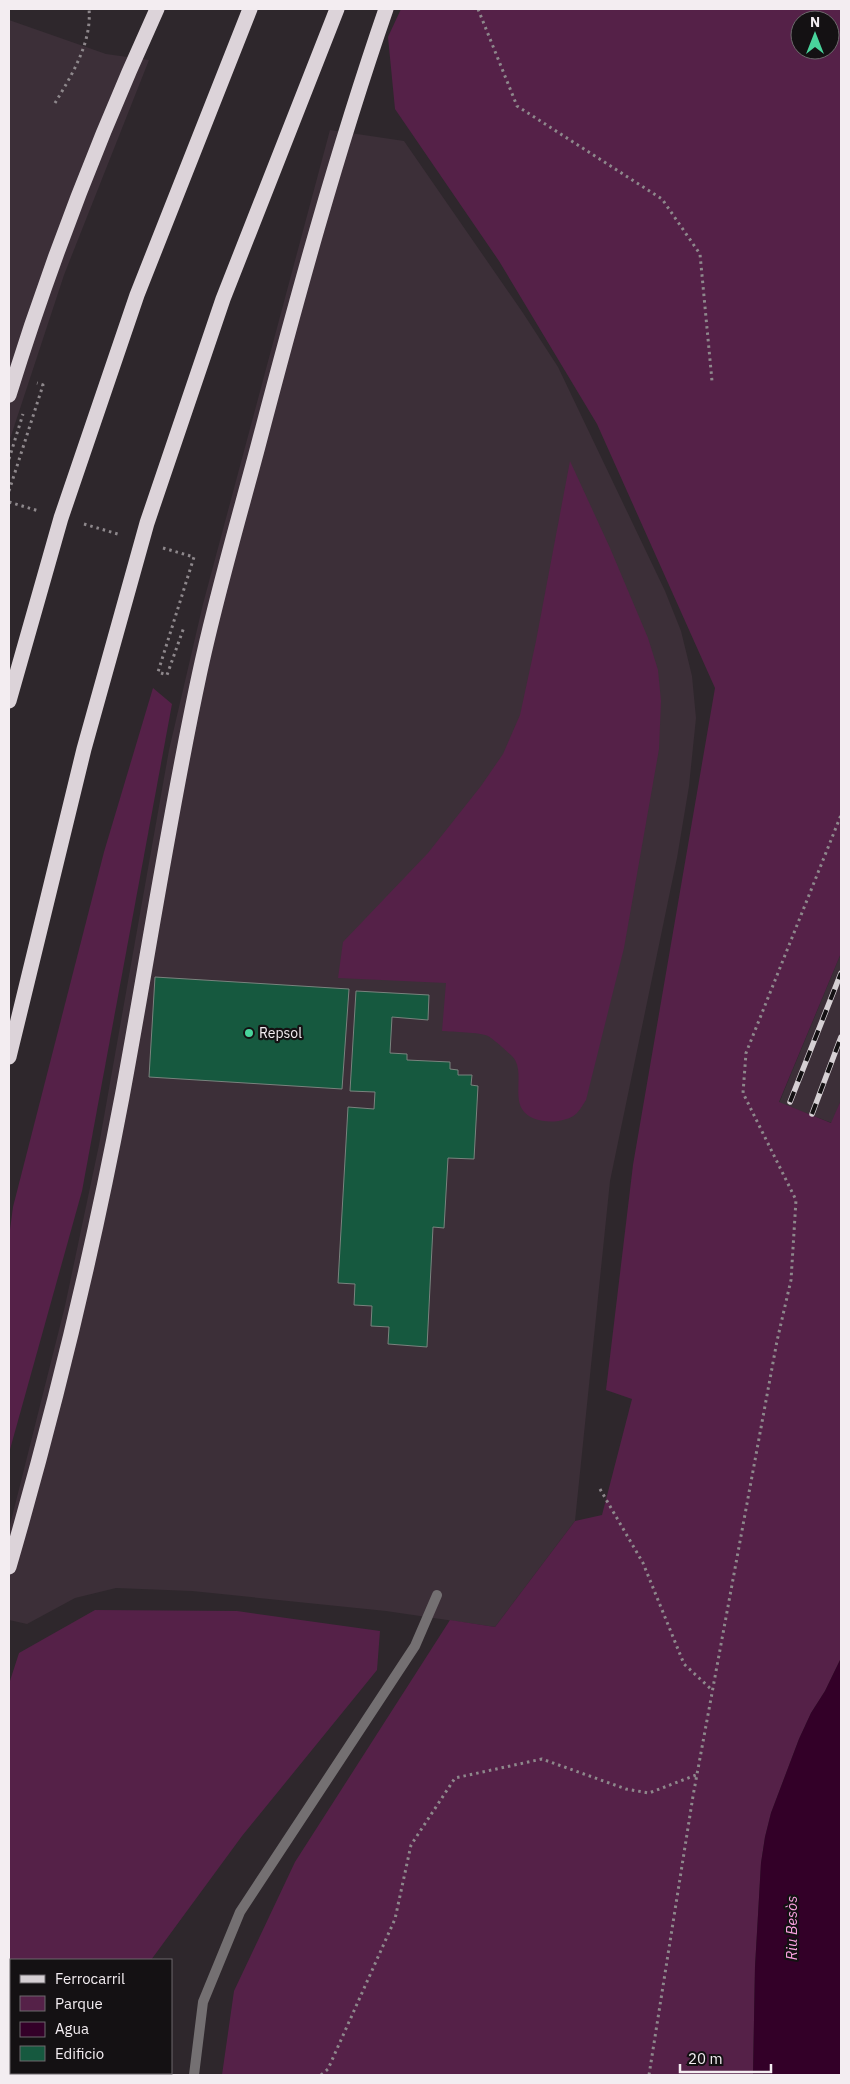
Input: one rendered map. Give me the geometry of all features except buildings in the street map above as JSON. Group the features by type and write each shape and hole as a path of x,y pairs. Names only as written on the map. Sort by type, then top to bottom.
{"highway":[{"path":"9,395 44,290 86,175 157,9"},
{"path":"9,700 62,518 137,295 250,9"},
{"path":"9,1058 82,758 147,523 223,299 337,9"},
{"path":"9,1567 44,1446 80,1302 123,1091 173,804 200,670 303,277 339,150 386,9"}],"lane":[{"path":"194,2075 203,2002 240,1912 415,1646 437,1596"}],"path":[{"path":"55,103 68,81 85,44 90,20 89,9"},
{"path":"478,9 517,106 662,199 700,254 712,381"},
{"path":"9,491 44,385 33,381"},
{"path":"9,459 25,407"},
{"path":"9,502 40,512"},
{"path":"79,523 127,537"},
{"path":"156,546 194,557 158,672 167,675 186,621"},
{"path":"649,2075 712,1690 777,1341 791,1280 796,1200 743,1094 746,1053 841,815"},
{"path":"600,1489 643,1563 684,1664 712,1690"},
{"path":"321,2075 328,2069 395,1919 411,1846 455,1778 542,1759 626,1789 649,1793 697,1775"}],"shaded area":[{"path":"9,20 106,54 149,60 64,275 9,442"},
{"path":"330,130 404,141 523,313 558,367 665,591 681,631 692,676 696,718 689,786 677,858 610,1181 575,1521 495,1627 386,1611 192,1591 116,1588 75,1598 27,1624 9,1620 9,1529 65,1306 99,1145 169,750 203,604"},
{"path":"841,953 841,1100 832,1123 779,1103"}],"green space":[{"path":"401,9 841,9 841,953 779,1102 831,1123 841,1100 841,1658 799,1739 771,1813 765,1837 761,1863 755,1967 753,2075 222,2075 234,1991 295,1862 450,1620 495,1627 575,1521 602,1515 632,1399 606,1390 633,1165 715,688 597,424 499,261 395,109 388,37"},
{"path":"570,461 610,548 648,638 658,670 661,701 659,749 624,948 586,1100 572,1117 565,1120 548,1122 533,1118 522,1109 518,1096 519,1075 516,1061 497,1043 484,1035 442,1031 446,983 338,978 343,942 428,853 481,786 503,754 520,715"},
{"path":"153,688 172,704 82,1191 9,1453 9,1237 13,1207 104,852"},
{"path":"95,1610 237,1611 380,1631 377,1670 242,1836 152,1959 10,1959 10,2074 81,2075 9,2075 9,1684 19,1653"}],"water":[{"name":"Riu Besòs","path":"841,1658 841,2075 753,2075 755,1967 761,1863 765,1837 771,1813 799,1739"}],"railway":[{"path":"790,1102 841,973"},
{"path":"812,1114 841,1037"}],"place":[{"name":"Repsol","path":"249,1033"}]}
